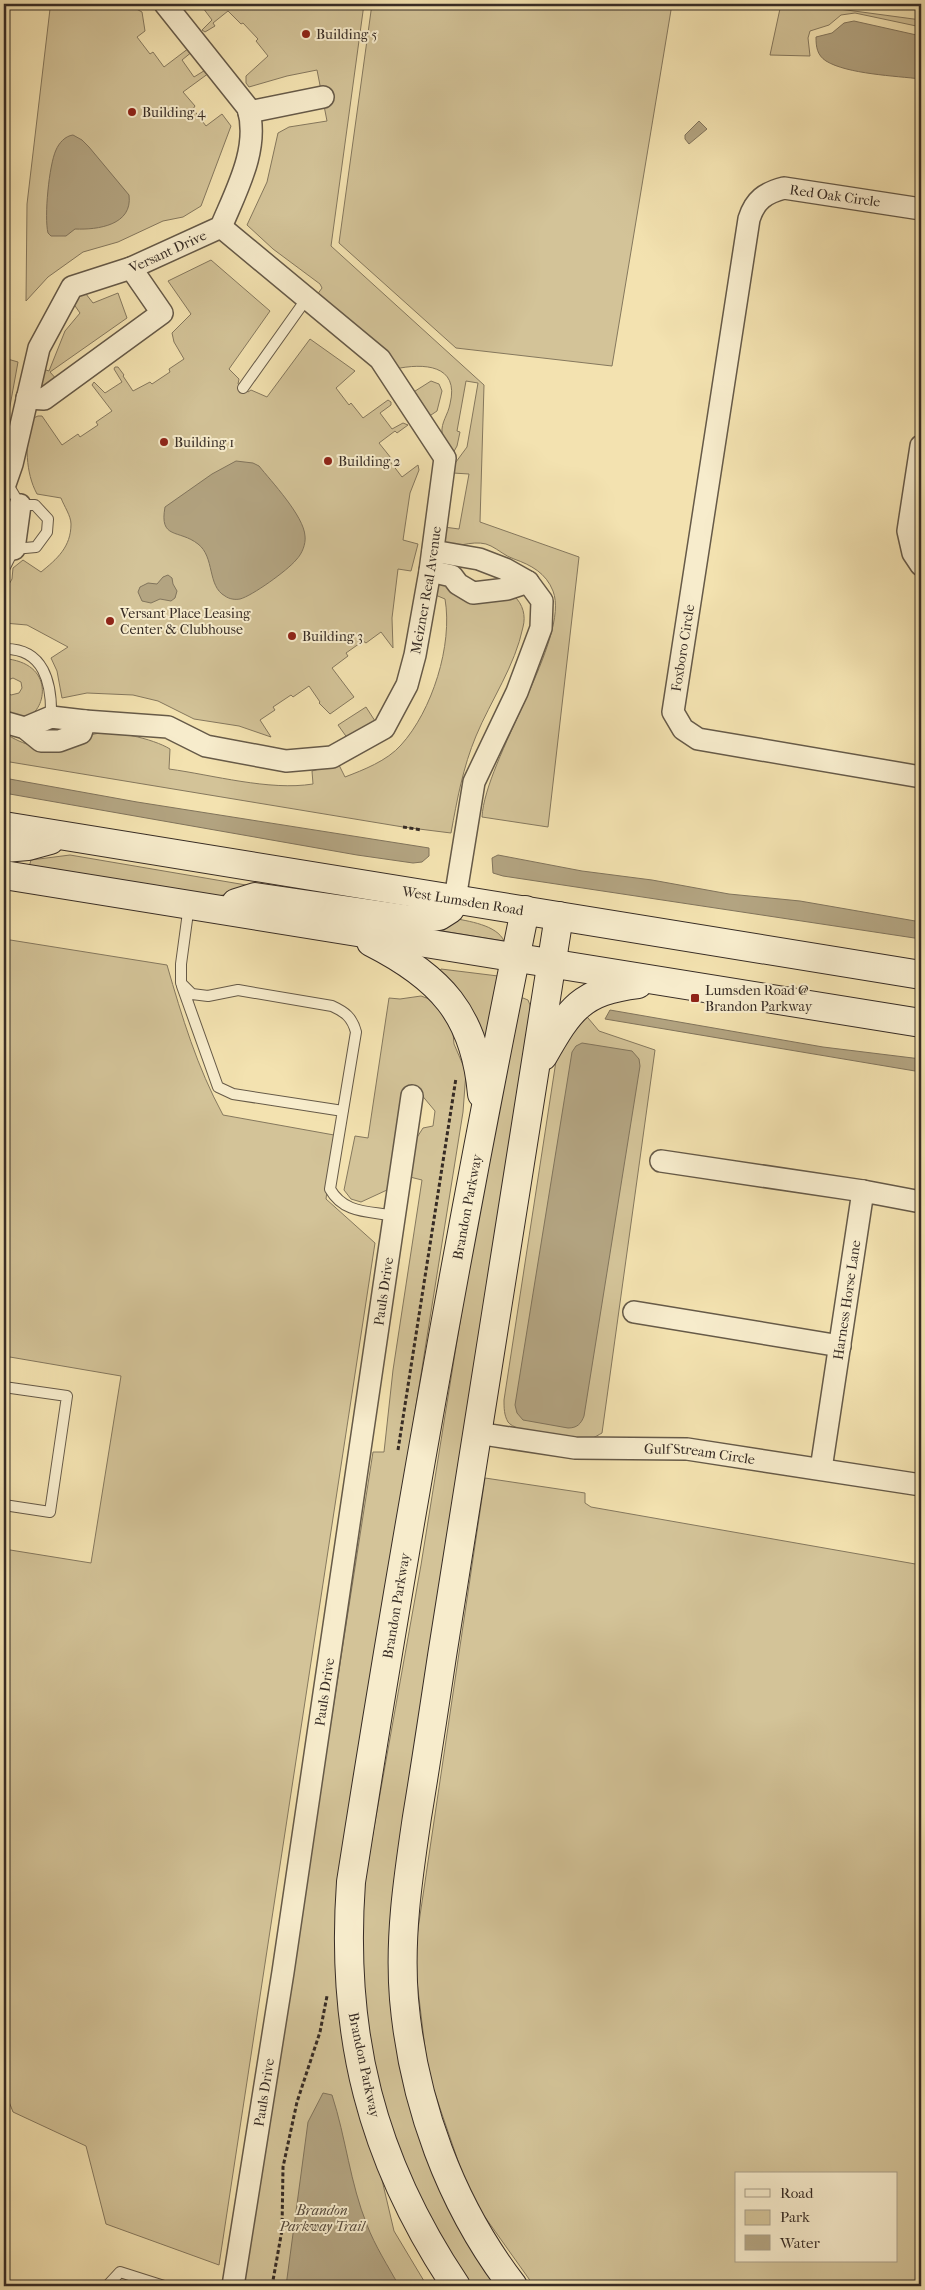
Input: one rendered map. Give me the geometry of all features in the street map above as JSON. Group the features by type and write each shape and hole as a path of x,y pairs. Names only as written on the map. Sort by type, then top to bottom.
{"main road":[{"name":"West Lumsden Road","path":"4,826 921,975"},
{"path":"4,848 28,846 63,836"},
{"path":"4,875 921,1023"},
{"path":"202,908 255,897 412,920 428,919 446,912 455,899"},
{"name":"Brandon Parkway","path":"456,2286 435,2255 408,2205 378,2129 356,2045 350,1995 348,1923 351,1882 381,1693 484,1114 525,910"},
{"path":"513,2286 478,2234 455,2192 434,2140 410,2049 404,1997 402,1926 559,916"},
{"path":"349,931 412,965 433,982 449,1000 460,1016 473,1048 484,1114"},
{"path":"536,1068 567,1016 579,1003 598,992 619,986 656,981"}],"street":[{"path":"166,4 249,112 323,96"},
{"name":"Versant Drive","path":"5,485 39,348 72,287 131,268 221,227 246,168 252,125 249,112"},
{"name":"Red Oak Circle","path":"733,323 749,219 753,206 761,197 771,191 784,188 921,209"},
{"name":"Meizner Real Avenue","path":"51,716 85,721 168,727 206,746 286,762 332,757 384,728 407,685 415,655 432,561 445,458 380,359 221,227"},
{"path":"27,398 44,399 162,313 131,268"},
{"name":"Foxboro Circle","path":"733,323 673,712 683,729 698,739 720,745 921,777"},
{"path":"921,446 908,531 913,553 921,564"},
{"path":"14,549 20,505"},
{"path":"452,576 461,556"},
{"path":"432,561 461,556 488,563 528,582 542,602 542,628 517,692 474,782 455,899"},
{"path":"432,561 452,576 458,584 473,593 507,589 528,582"},
{"path":"25,728 51,716"},
{"path":"4,722 25,728 40,741 59,741 81,733 85,721"},
{"name":"Pauls Drive","path":"232,2286 283,1972 412,1096"},
{"path":"661,1161 862,1191 921,1202"},
{"name":"Harness Horse Lane","path":"821,1469 862,1191"},
{"path":"634,1312 840,1346"},
{"name":"Gulf Stream Circle","path":"478,1433 575,1448 687,1449 921,1485"}],"lane":[{"path":"243,388 307,298"},
{"path":"4,569 14,549 36,547 47,532 48,519 35,505 20,505 5,485"},
{"path":"4,649 13,649 33,656 47,677 52,701 51,716"},
{"path":"202,908 181,983 218,1087 233,1094 343,1111"},
{"path":"181,983 192,994 208,996 238,990 332,1006 344,1012 353,1021 356,1032 330,1189 337,1200 350,1208 395,1216"},
{"path":"4,1387 67,1396 50,1512 4,1505"},
{"path":"107,2286 120,2272 164,2286"}],"path":[{"path":"403,827 422,830"}],"green space":[{"path":"79,4 127,4 142,12 145,31 137,37 150,54 153,52 164,67 189,48 193,51 182,60 194,77 207,69 209,73 183,92 195,106 193,109 206,126 222,114 231,126 201,206 183,217 163,221 118,242 83,252 48,277 26,301 27,204 50,9 59,9"},
{"path":"200,4 364,4 331,246 484,385 480,522 579,557 548,827 482,817 487,793 497,764 550,638 555,612 553,591 550,585 532,567 486,544 475,543 446,548 441,540 444,527 459,529 469,474 453,473 453,466 467,447 478,383 466,381 457,431 460,432 457,446 452,455 442,433 452,391 450,381 444,374 437,369 427,367 417,366 395,369 314,299 322,288 320,284 273,249 247,225 267,182 278,133 289,127 327,121 317,70 249,87 246,83 246,76 268,56 256,41 258,39 228,11 213,23 215,26 205,32 202,30 212,20"},
{"path":"372,4 672,4 612,366 456,348 339,243"},
{"path":"781,4 802,4 921,20 921,27 855,13 841,15 829,25 810,31 808,38 810,56 770,55"},
{"path":"211,260 270,311 229,369 239,379 238,384 248,392 251,390 267,397 310,339 355,371 336,388 349,405 351,403 363,418 388,400 391,402 391,405 380,413 392,429 403,423 408,425 397,433 395,431 379,443 391,458 389,460 402,477 418,465 419,470 410,493 403,540 418,544 411,571 398,569 392,618 393,648 381,632 366,643 363,641 346,653 348,656 332,668 354,697 330,714 319,703 309,686 273,707 275,710 260,720 271,737 239,726 194,719 158,701 133,695 87,693 62,698 57,671 51,658 68,647 27,625 4,623 4,593 12,579 13,568 23,560 41,572 66,546 71,524 61,498 37,494 33,485 27,458 29,420 42,416 62,445 78,434 80,437 98,425 96,422 112,411 92,385 94,382 105,393 122,382 114,369 115,367 118,367 124,375 133,391 150,382 152,384 170,372 169,369 184,359 174,342 172,333 191,314 168,281"},
{"path":"83,293 93,303 118,293 127,318 50,372 58,381 42,389 35,386 40,368 49,371 65,331 80,313 73,303 74,299"},
{"path":"4,358 18,362 4,439"},
{"path":"431,381 439,384 442,391 437,411 428,417 412,393"},
{"path":"435,581 514,596 522,606 524,619 514,655 471,748 451,833 403,827 4,761 4,733 26,744 42,748 58,748 91,735 109,733 143,738 170,749 169,769 260,784 296,786 313,784 312,771 336,764 339,765 345,777 382,760 395,751 412,731 431,696 443,656 447,617 445,599 433,594"},
{"path":"8,659 24,664 35,671 41,681 41,702 30,716 22,717 4,710 4,687 4,661","holes":["13,678 21,682 22,688 19,693 11,695 6,692 4,687 8,680"]},
{"path":"366,707 375,721 348,739 338,725"},
{"path":"70,855 246,885 245,891 212,897 29,867 31,860"},
{"path":"452,918 489,927 504,941 387,922"},
{"path":"4,939 167,965 184,1023 205,1079 223,1115 334,1135 326,1199 375,1243 219,2265 106,2224 86,2146 13,2112 4,2089 4,1549 91,1563 121,1376 4,1356"},
{"path":"441,969 498,976 488,1047 460,994 440,971"},
{"name":"Brandon Parkway Trail","path":"421,996 435,1001 453,1033 454,1044 466,1072 463,1112 342,1868 358,2105 382,2180 394,2231 427,2286 243,2286 373,1452 384,1452 393,1370 422,1180 410,1177 416,1139 423,1128 433,1126 435,1111 420,1093 403,1091 387,1190 361,1202 351,1199 344,1190 355,1136 368,1138 389,998 400,999"},
{"path":"523,998 528,1000 530,1005 530,1032 399,1856 418,2126 497,2286 466,2286 419,2207 376,2084 360,1975 365,1878 421,1565 489,1142 517,999"},
{"path":"583,1012 599,1031 655,1050 602,1433 589,1440 580,1442 542,1436 513,1426 506,1417 504,1400 556,1061 566,1032"},
{"path":"485,1478 585,1493 585,1503 591,1507 921,1565 921,2286 534,2286 470,2196 428,2073 414,1956"}],"water":[{"path":"854,21 921,36 921,79 859,72 846,69 823,59 818,51 816,37 832,33 844,23"},
{"path":"699,121 707,129 689,144 685,139 685,135"},
{"path":"73,135 89,147 129,195 129,205 120,219 112,224 103,227 75,229 66,236 51,236 48,233 47,215 53,157 65,138"},
{"path":"236,461 253,463 259,466 293,509 303,528 305,539 300,555 286,570 246,597 232,599 219,591 213,579 207,556 203,550 191,539 168,529 165,525 164,517 165,507 212,474"},
{"path":"168,575 172,578 177,591 175,598 171,601 160,599 151,603 142,601 138,592 140,587 148,583 157,584 163,577"},
{"path":"4,778 137,802 429,848 429,856 422,862 413,863 357,855 4,793"},
{"path":"498,855 582,871 652,880 729,894 800,901 921,922 921,939 503,876 493,873 492,858"},
{"path":"610,1010 823,1047 921,1059 921,1072 605,1019"},
{"path":"582,1043 632,1051 639,1059 640,1066 584,1416 578,1425 568,1428 523,1420 517,1413 515,1405 572,1052 576,1046"},
{"path":"323,2093 332,2095 361,2209 374,2241 399,2286 286,2286 308,2122"}],"place":[{"name":"Building 5","path":"306,34"},
{"name":"Building 4","path":"132,112"},
{"name":"Building 1","path":"164,442"},
{"name":"Building 2","path":"328,461"},
{"name":"Versant Place Leasing Center & Clubhouse","path":"110,621"},
{"name":"Building 3","path":"292,636"},
{"name":"Lumsden Road @ Brandon Parkway","path":"695,998"}]}
